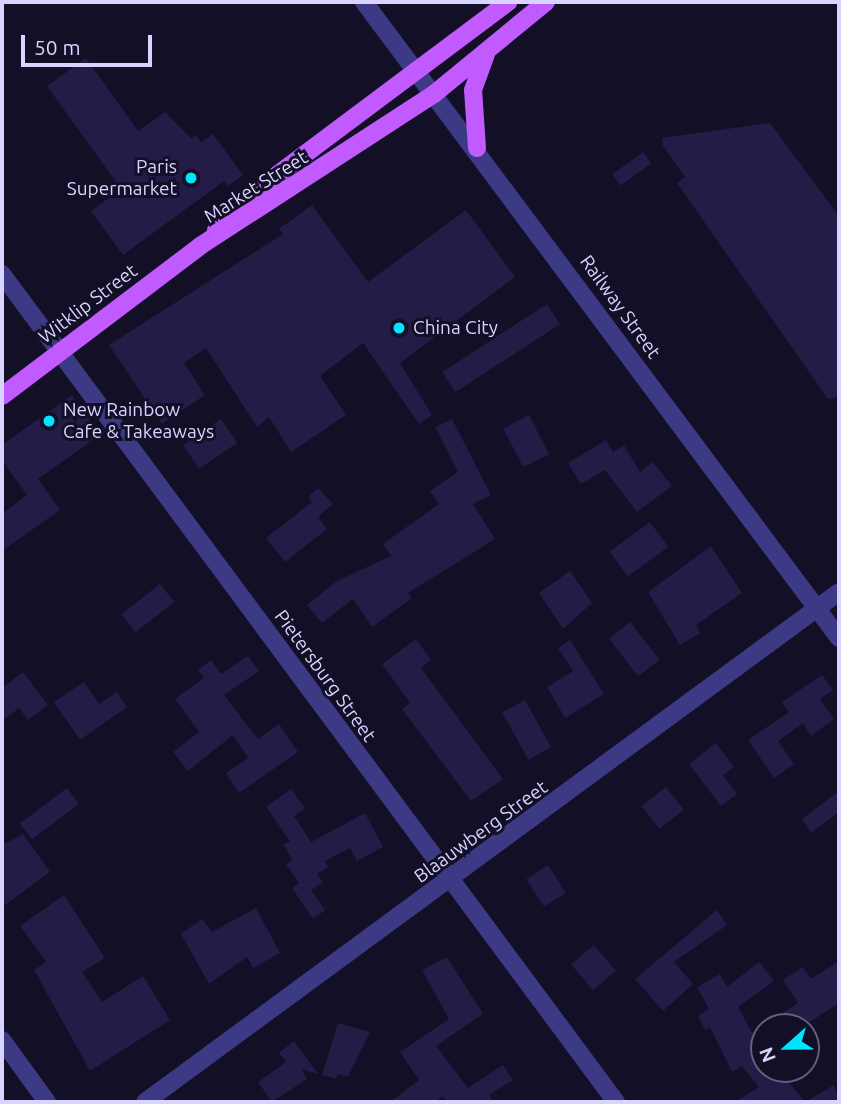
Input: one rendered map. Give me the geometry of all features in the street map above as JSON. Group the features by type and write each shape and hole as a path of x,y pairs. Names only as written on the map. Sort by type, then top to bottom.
{"main road":[{"name":"Market Street","path":"200,246 277,175 417,74 508,2"},
{"name":"Market Street","path":"200,246 434,94 486,55 547,2"},
{"path":"477,148 473,90 486,55"},
{"name":"Witklip Street","path":"2,396 200,246"}],"street":[{"name":"Railway Street","path":"364,2 417,74 477,148 839,638"},
{"name":"Pietersburg Street","path":"2,274 616,1102"},
{"name":"Blaauwberg Street","path":"145,1102 450,881 839,592"},
{"path":"2,1040 47,1102"}],"building":[{"path":"86,58 138,131 165,112 191,138 196,135 201,142 213,134 243,175 228,186 224,181 123,255 91,211 121,189 47,86"},
{"path":"770,123 839,216 839,397 828,399 677,183 685,177 663,146 662,138"},
{"path":"643,152 651,163 620,186 612,174"},
{"path":"312,205 368,282 466,210 515,277 400,363 432,415 419,424 363,343 320,376 346,415 291,452 269,417 257,427 206,348 184,363 205,395 162,424 109,345 283,234 279,229"},
{"path":"547,304 560,324 455,392 442,372"},
{"path":"72,395 100,435 38,479 60,510 2,551 2,514 27,495 2,460 2,445"},
{"path":"529,415 549,454 523,467 503,428"},
{"path":"221,419 237,443 199,469 183,445"},
{"path":"452,419 491,495 473,504 495,539 408,593 412,598 372,627 353,599 322,623 307,605 337,581 391,556 383,544 439,504 430,491 458,472 435,427"},
{"path":"606,440 613,452 624,445 640,472 653,462 672,486 637,512 605,470 581,484 568,463"},
{"path":"318,488 333,504 318,517 327,529 285,562 266,538 312,502 308,497"},
{"path":"650,522 668,547 628,576 610,551"},
{"path":"711,546 742,593 696,625 700,633 680,645 648,592"},
{"path":"570,571 592,603 563,629 539,593"},
{"path":"160,584 174,602 136,632 121,614"},
{"path":"630,622 660,660 638,676 609,639"},
{"path":"416,639 431,660 421,668 503,779 471,801 402,709 410,703 382,664"},
{"path":"570,640 604,694 565,718 547,687 573,671 558,648"},
{"path":"248,656 259,671 224,695 258,739 279,724 298,752 239,793 226,773 248,758 233,735 188,771 173,752 199,732 175,699 204,678 198,670 211,660 221,674"},
{"path":"23,672 48,705 28,720 19,708 2,721 2,688"},
{"path":"822,675 833,690 820,699 834,719 811,736 803,723 778,741 794,764 774,778 748,740 789,712 782,702"},
{"path":"84,682 99,704 117,692 127,707 80,740 54,702"},
{"path":"525,700 551,747 528,760 502,713"},
{"path":"716,743 734,767 723,775 737,794 721,806 689,764"},
{"path":"666,787 684,810 659,829 642,806"},
{"path":"67,788 79,804 32,839 20,824"},
{"path":"291,789 305,808 294,816 311,842 365,813 383,847 357,861 350,848 325,861 328,867 317,874 323,882 311,890 325,910 313,919 292,888 299,883 286,864 293,860 283,845 290,841 266,807"},
{"path":"839,791 839,812 811,833 802,819"},
{"path":"23,834 50,872 2,907 2,845"},
{"path":"548,865 566,893 544,907 526,879"},
{"path":"64,895 105,958 82,972 102,1002 143,976 170,1020 90,1071 34,970 46,962 20,926"},
{"path":"256,908 280,953 253,968 247,957 209,984 181,934 202,919 212,932"},
{"path":"717,910 727,925 674,962 693,984 663,1011 635,979"},
{"path":"594,945 616,971 593,990 571,964"},
{"path":"447,957 483,1014 436,1046 468,1088 503,1065 513,1080 489,1095 494,1102 447,1102 443,1096 434,1102 390,1102 419,1080 400,1052 449,1019 422,970"},
{"path":"839,961 839,1003 820,1015 820,1013 783,1013 798,1003 783,980 803,967 811,979"},
{"path":"759,962 774,981 738,1007 750,1029 750,1076 742,1066 732,1072 710,1027 705,1030 698,1016 709,1009 697,987 720,974 727,987"},
{"path":"338,1023 370,1032 348,1077 338,1074 336,1079 322,1075"},
{"path":"294,1041 318,1074 301,1069 307,1079 272,1102 258,1082 286,1062 279,1053"},
{"path":"756,1083 789,1083 805,1102 735,1102 759,1087"},
{"path":"834,1085 839,1102 805,1102"}],"place":[{"name":"Paris Supermarket","path":"191,178"},
{"name":"China City","path":"399,328"},
{"name":"New Rainbow Cafe & Takeaways","path":"49,421"}]}
